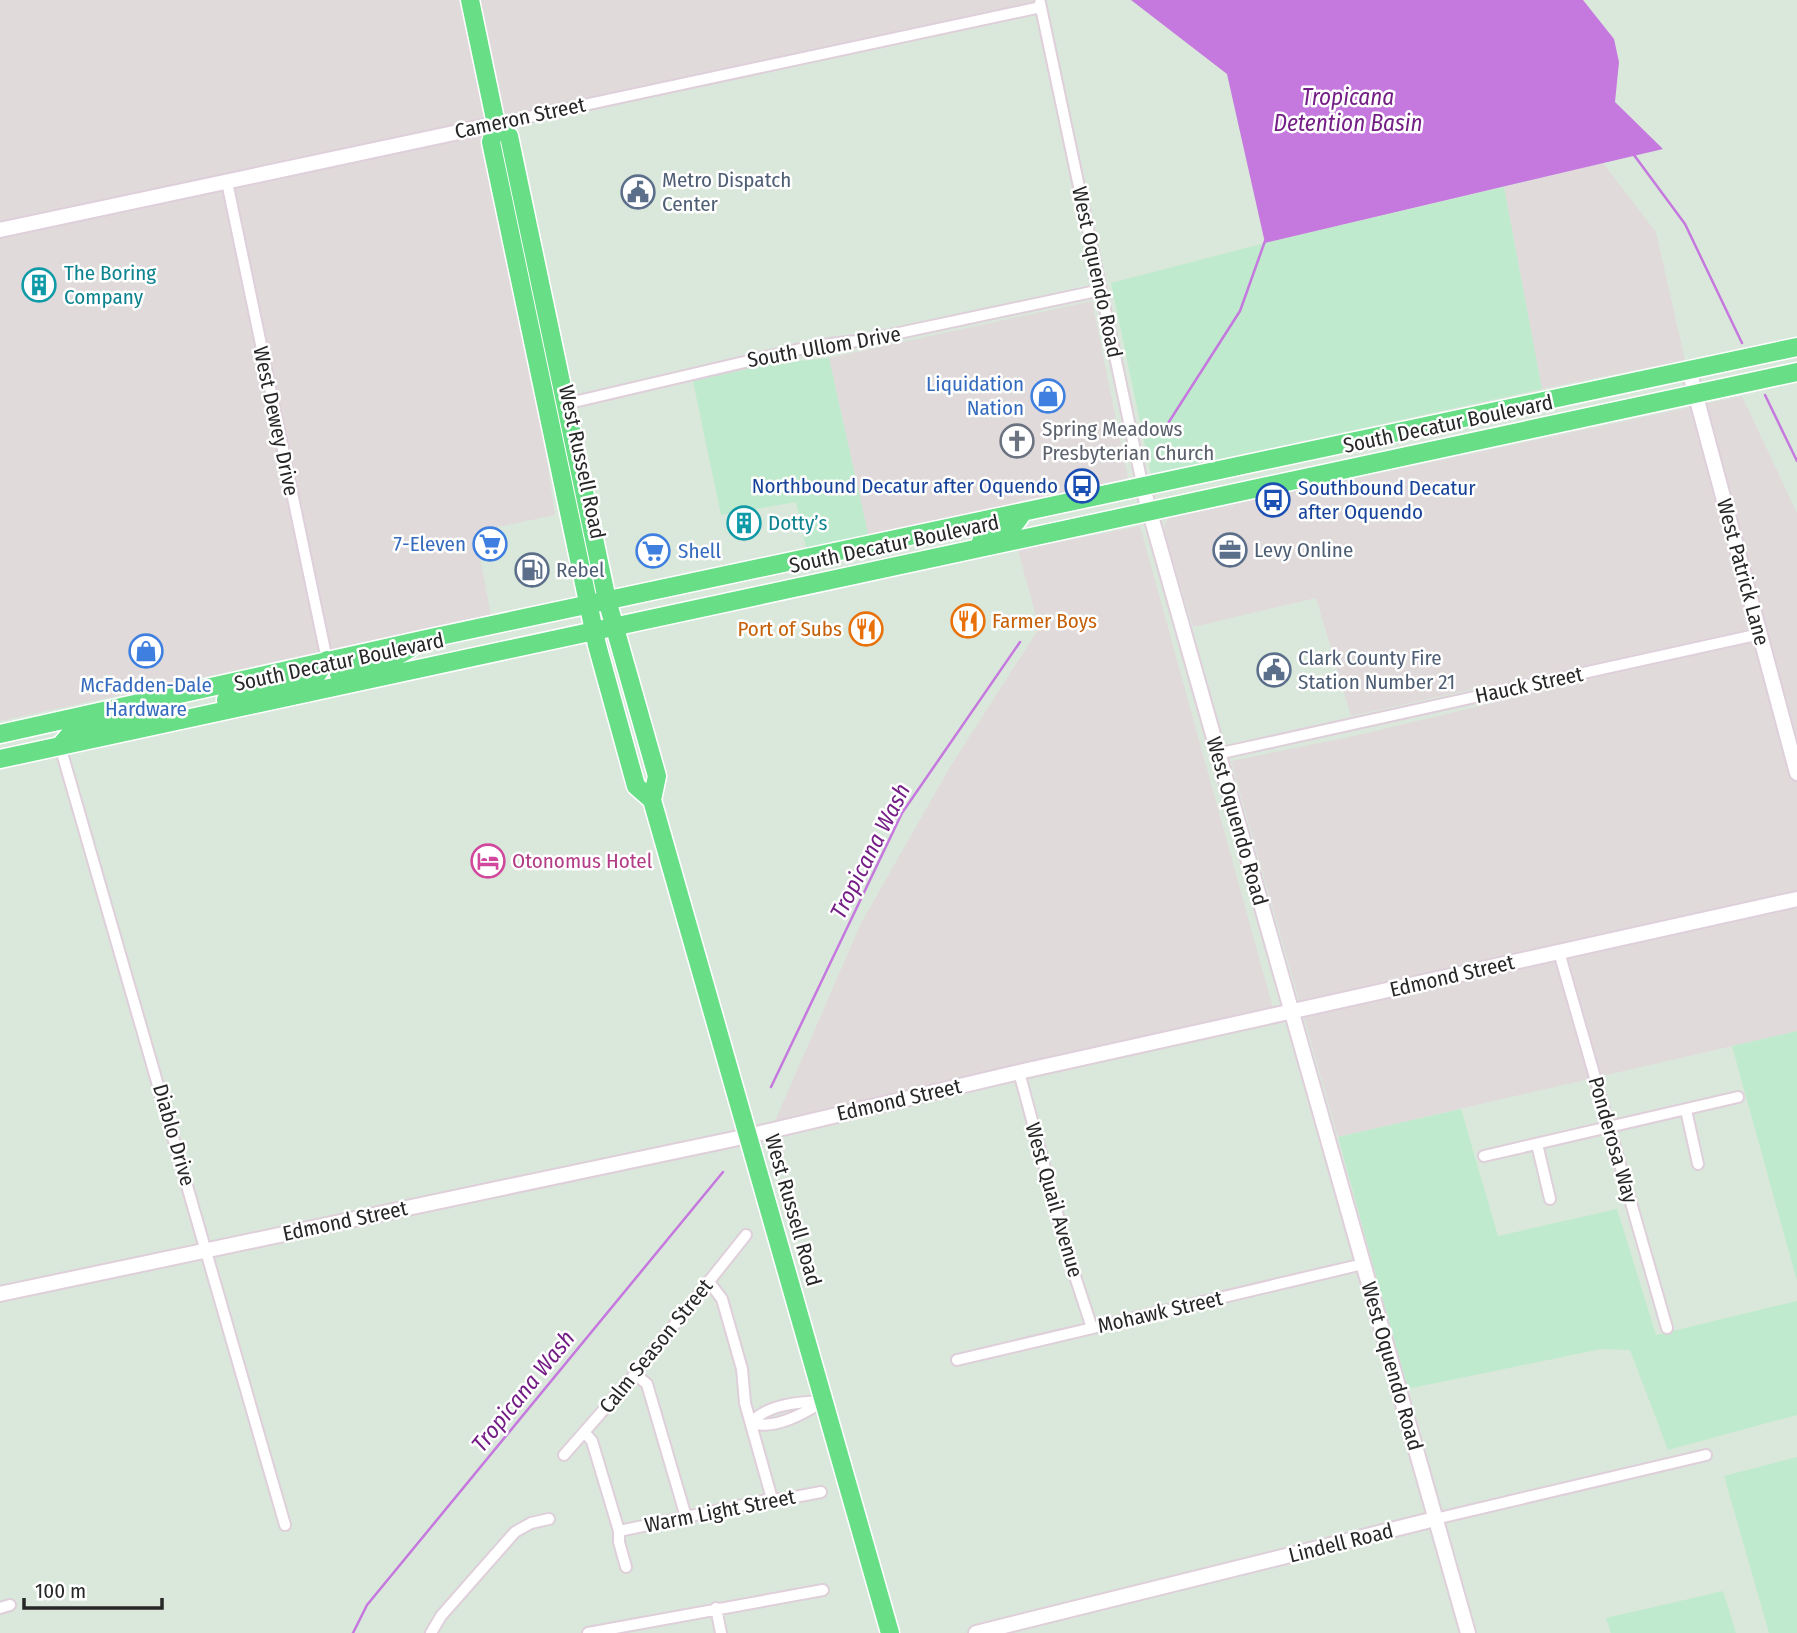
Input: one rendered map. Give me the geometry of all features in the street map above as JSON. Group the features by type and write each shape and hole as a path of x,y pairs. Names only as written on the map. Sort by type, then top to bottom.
{"main road":[{"name":"West Russell Road","path":"470,0 496,124 491,142 588,605 636,786 652,800"},
{"name":"West Russell Road","path":"496,124 509,136 607,600 657,776 652,800 890,1633"},
{"name":"South Decatur Boulevard","path":"0,734 327,660 1797,347"},
{"name":"South Decatur Boulevard","path":"0,759 1797,372"},
{"path":"980,548 984,537 1010,529 1023,513"},
{"path":"317,691 327,678 390,660 426,639"},
{"path":"210,713 229,697 316,676 327,660"},
{"path":"60,746 73,731 134,716 169,696"}],"street":[{"name":"Cameron Street","path":"0,230 1040,4"},
{"name":"West Oquendo Road","path":"1040,4 1149,512 1468,1633"},
{"name":"West Dewey Drive","path":"226,182 327,660"},
{"name":"South Ullom Drive","path":"548,409 567,402 691,376 813,346 866,340 1101,290"},
{"name":"West Patrick Lane","path":"1689,370 1797,773"},
{"name":"Hauck Street","path":"1217,754 1759,634"},
{"name":"Diablo Drive","path":"60,746 285,1525"},
{"name":"Edmond Street","path":"0,1294 748,1136 1019,1072 1797,899"},
{"name":"Ponderosa Way","path":"1559,952 1667,1328"},
{"name":"West Quail Avenue","path":"1019,1072 1070,1261 1092,1328"},
{"path":"1484,1156 1738,1097"},
{"path":"1685,1110 1698,1164"},
{"path":"1537,1144 1550,1199"},
{"name":"Calm Season Street","path":"564,1455 635,1374 747,1236"},
{"name":"Mohawk Street","path":"957,1360 1363,1265"},
{"path":"709,1283 722,1299 726,1312 742,1369 745,1403 772,1499"},
{"path":"635,1374 647,1384 686,1517"},
{"path":"751,1423 762,1427 801,1415 824,1402"},
{"path":"585,1433 592,1441 619,1531 626,1567"},
{"name":"Lindell Road","path":"976,1633 1706,1455"},
{"name":"Warm Light Street","path":"619,1531 772,1499 821,1492"},
{"path":"431,1633 442,1616 515,1532 531,1523 549,1519"},
{"path":"588,1633 823,1590"},
{"path":"716,1608 721,1633"}],"shaded area":[{"path":"0,0 1039,0 1041,7 498,125 555,515 475,532 491,615 0,721"},
{"path":"1603,163 1656,232 1685,360 1542,389 1504,187"},
{"path":"1092,301 1128,478 869,538 829,358"},
{"path":"1742,396 1797,513 1797,1031 1338,1137 1231,761 1354,736 1492,703 1487,686 1351,716 1316,598 1193,627 1164,531 1165,523 1169,518"},
{"path":"1140,526 1273,1008 772,1128 861,923 950,767 1039,628 1018,550"}],"sand":[{"path":"1504,187 1542,389 1151,474 1111,283 1265,243"},
{"path":"829,358 869,538 807,552 796,502 721,515 691,372"},
{"path":"1797,1031 1797,1281 1732,1046"},
{"path":"1461,1109 1498,1236 1617,1209 1656,1335 1797,1301 1797,1415 1668,1450 1630,1350 1601,1349 1407,1389 1338,1137"},
{"path":"1797,1457 1797,1633 1769,1633 1724,1476"},
{"path":"1723,1591 1736,1633 1611,1633 1606,1618"}],"water":[{"name":"Tropicana Detention Basin","path":"1131,0 1583,0 1614,39 1619,62 1615,102 1663,149 1265,243 1227,74"}],"waterway":[{"path":"1634,155 1685,224 1742,343"},
{"path":"1165,428 1240,311 1265,241"},
{"path":"1765,395 1797,461"},
{"name":"Tropicana Wash","path":"771,1087 902,813 1020,642"},
{"name":"Tropicana Wash","path":"353,1633 367,1605 723,1172"}],"place":[{"name":"Metro Dispatch Center","path":"638,192"},
{"name":"The Boring Company","path":"39,285"},
{"name":"Liquidation Nation","path":"1048,396"},
{"name":"Spring Meadows Presbyterian Church","path":"1017,441"},
{"name":"Northbound Decatur after Oquendo","path":"1082,486"},
{"name":"Southbound Decatur after Oquendo","path":"1273,500"},
{"name":"Dotty’s","path":"744,523"},
{"name":"7-Eleven","path":"490,544"},
{"name":"Levy Online","path":"1230,550"},
{"name":"Shell","path":"653,551"},
{"name":"Rebel","path":"532,570"},
{"name":"Farmer Boys","path":"968,621"},
{"name":"Port of Subs","path":"866,629"},
{"name":"McFadden-Dale Hardware","path":"146,651"},
{"name":"Clark County Fire Station Number 21","path":"1274,670"},
{"name":"Otonomus Hotel","path":"488,861"}]}
